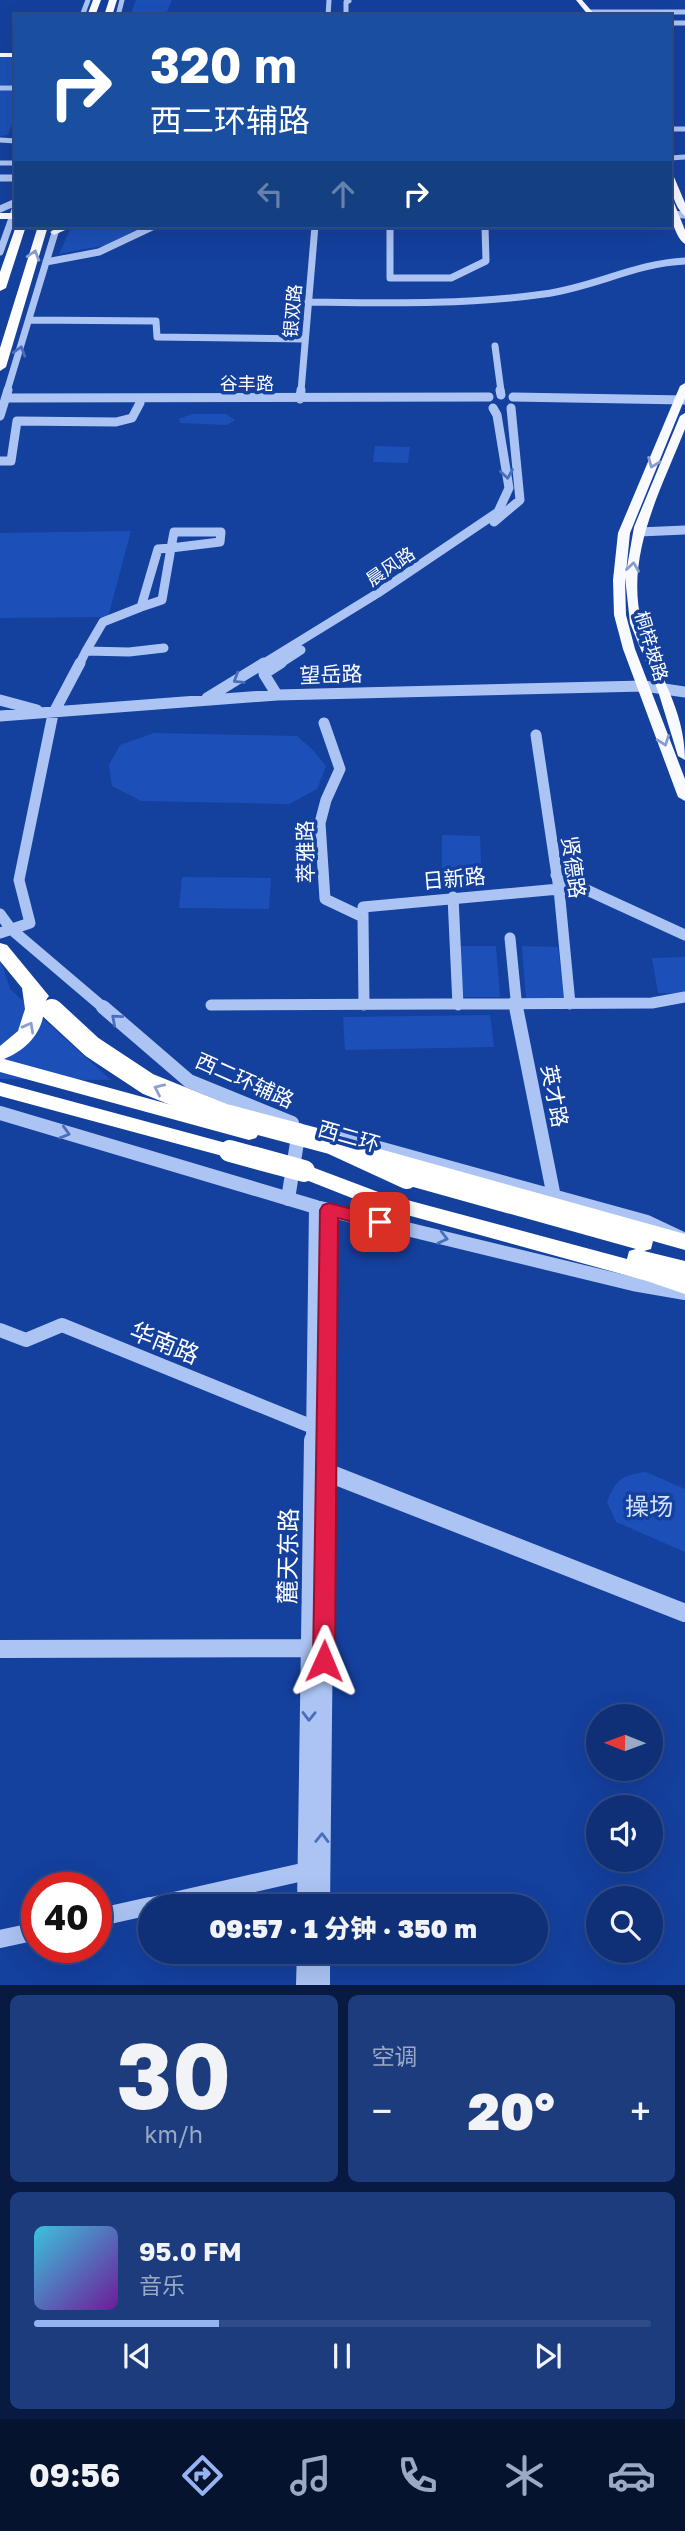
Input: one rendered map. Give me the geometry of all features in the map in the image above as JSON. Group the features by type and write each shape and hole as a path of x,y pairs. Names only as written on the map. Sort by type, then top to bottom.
{"highway":[{"path":"0,288 13,218"},
{"path":"0,367 42,228"},
{"path":"4,954 31,988 92,1047 148,1084 225,1115 298,1130 407,1178"},
{"path":"0,1054 17,1043 33,1026 36,1006 31,988"},
{"name":"西二环","path":"0,1065 685,1253"},
{"path":"0,1089 230,1151"},
{"path":"0,1101 230,1151"},
{"path":"216,1125 298,1130"},
{"path":"331,1143 685,1241"},
{"name":"西二环","path":"230,1151 685,1269"},
{"path":"304,1171 375,1199 652,1274 685,1286"}],"main road":[{"path":"573,0 589,14"},
{"path":"672,185 685,242"},
{"path":"0,216 13,218"},
{"name":"桐梓坡路","path":"685,386 681,403 624,533 618,580 621,615 629,649 685,797"},
{"name":"桐梓坡路","path":"685,416 639,532 631,576 636,623 662,685 685,756"}],"street":[{"path":"622,14 685,12"},
{"path":"0,216 13,218 0,252"},
{"path":"46,262 99,252 150,228"},
{"name":"银双路","path":"300,399 315,228"},
{"path":"390,228 390,278 451,278 485,261 485,228"},
{"path":"0,416 56,229"},
{"path":"308,302 447,303 547,294 662,262 685,261"},
{"path":"30,320 156,321 157,337 305,339"},
{"path":"495,346 501,395 513,404"},
{"path":"490,403 501,395"},
{"name":"谷丰路","path":"5,400 300,399 490,403"},
{"name":"谷丰路","path":"5,400 140,403 490,403"},
{"path":"0,461 11,461 17,421 116,422 132,418 140,403"},
{"path":"490,403 681,403"},
{"name":"晨风路","path":"204,700 378,593 498,512 509,488 497,415 490,403"},
{"name":"晨风路","path":"277,695 264,674 505,515 520,500 513,404"},
{"path":"639,532 685,530"},
{"path":"5,931 30,923 19,880 53,713 86,651 103,622 162,600 171,547 174,532 221,532 220,542 171,547 158,549 142,607"},
{"path":"86,651 129,652 164,648"},
{"name":"望岳路","path":"0,716 277,695 662,685 685,692"},
{"path":"0,700 53,713"},
{"name":"萃雅路","path":"324,723 340,769 320,823 325,899 363,917"},
{"name":"贤德路","path":"536,735 559,889 570,1004"},
{"path":"556,875 685,935"},
{"name":"日新路","path":"363,917 363,907 559,889 576,885"},
{"path":"453,897 458,1005"},
{"name":"西二环辅路","path":"0,914 5,931 189,1081 298,1130 647,1222 685,1241"},
{"path":"363,917 363,1004"},
{"name":"英才路","path":"510,938 516,1004 554,1196"},
{"path":"211,1005 652,1003 683,997"},
{"path":"0,1113 288,1199 633,1284 685,1293"},
{"path":"288,1199 298,1130"},
{"path":"321,1894 327,1472 323,1208"},
{"name":"麓天东路","path":"306,1894 313,1427 323,1208"},
{"name":"华南路","path":"0,1330 26,1340 62,1325 313,1427"},
{"path":"327,1472 685,1613"},
{"path":"0,1649 310,1648"},
{"path":"204,1894 307,1871"},
{"path":"112,1915 138,1909"},
{"path":"0,1939 21,1934"},
{"path":"305,1985 306,1964"},
{"path":"321,1964 321,1985"}],"green space":[{"path":"136,0 172,0 166,14 131,14"},
{"path":"0,57 14,57 14,85 0,85"},
{"path":"0,88 14,88 14,118 8,135 0,136"},
{"path":"139,228 107,245 59,254 70,230"},
{"path":"192,414 226,414 235,420 227,425 180,423 179,419"},
{"path":"375,446 410,447 408,463 373,462"},
{"path":"131,531 108,617 0,618 0,533"},
{"path":"154,733 297,736 326,766 317,789 289,804 141,801 112,786 109,765 120,745"},
{"path":"442,835 480,836 482,883 442,882"},
{"path":"182,877 271,878 269,909 179,908"},
{"path":"459,946 496,946 500,997 462,997"},
{"path":"522,946 558,947 564,999 526,998"},
{"path":"685,957 685,993 658,993 652,958"},
{"path":"0,959 10,989 111,1080 0,1079"},
{"path":"490,1015 494,1047 345,1050 343,1017"},
{"name":"操场","path":"646,1472 685,1489 685,1552 616,1522 607,1502 617,1483 625,1477"}],"route":[{"path":"324,1661 329,1210 380,1222"}]}
